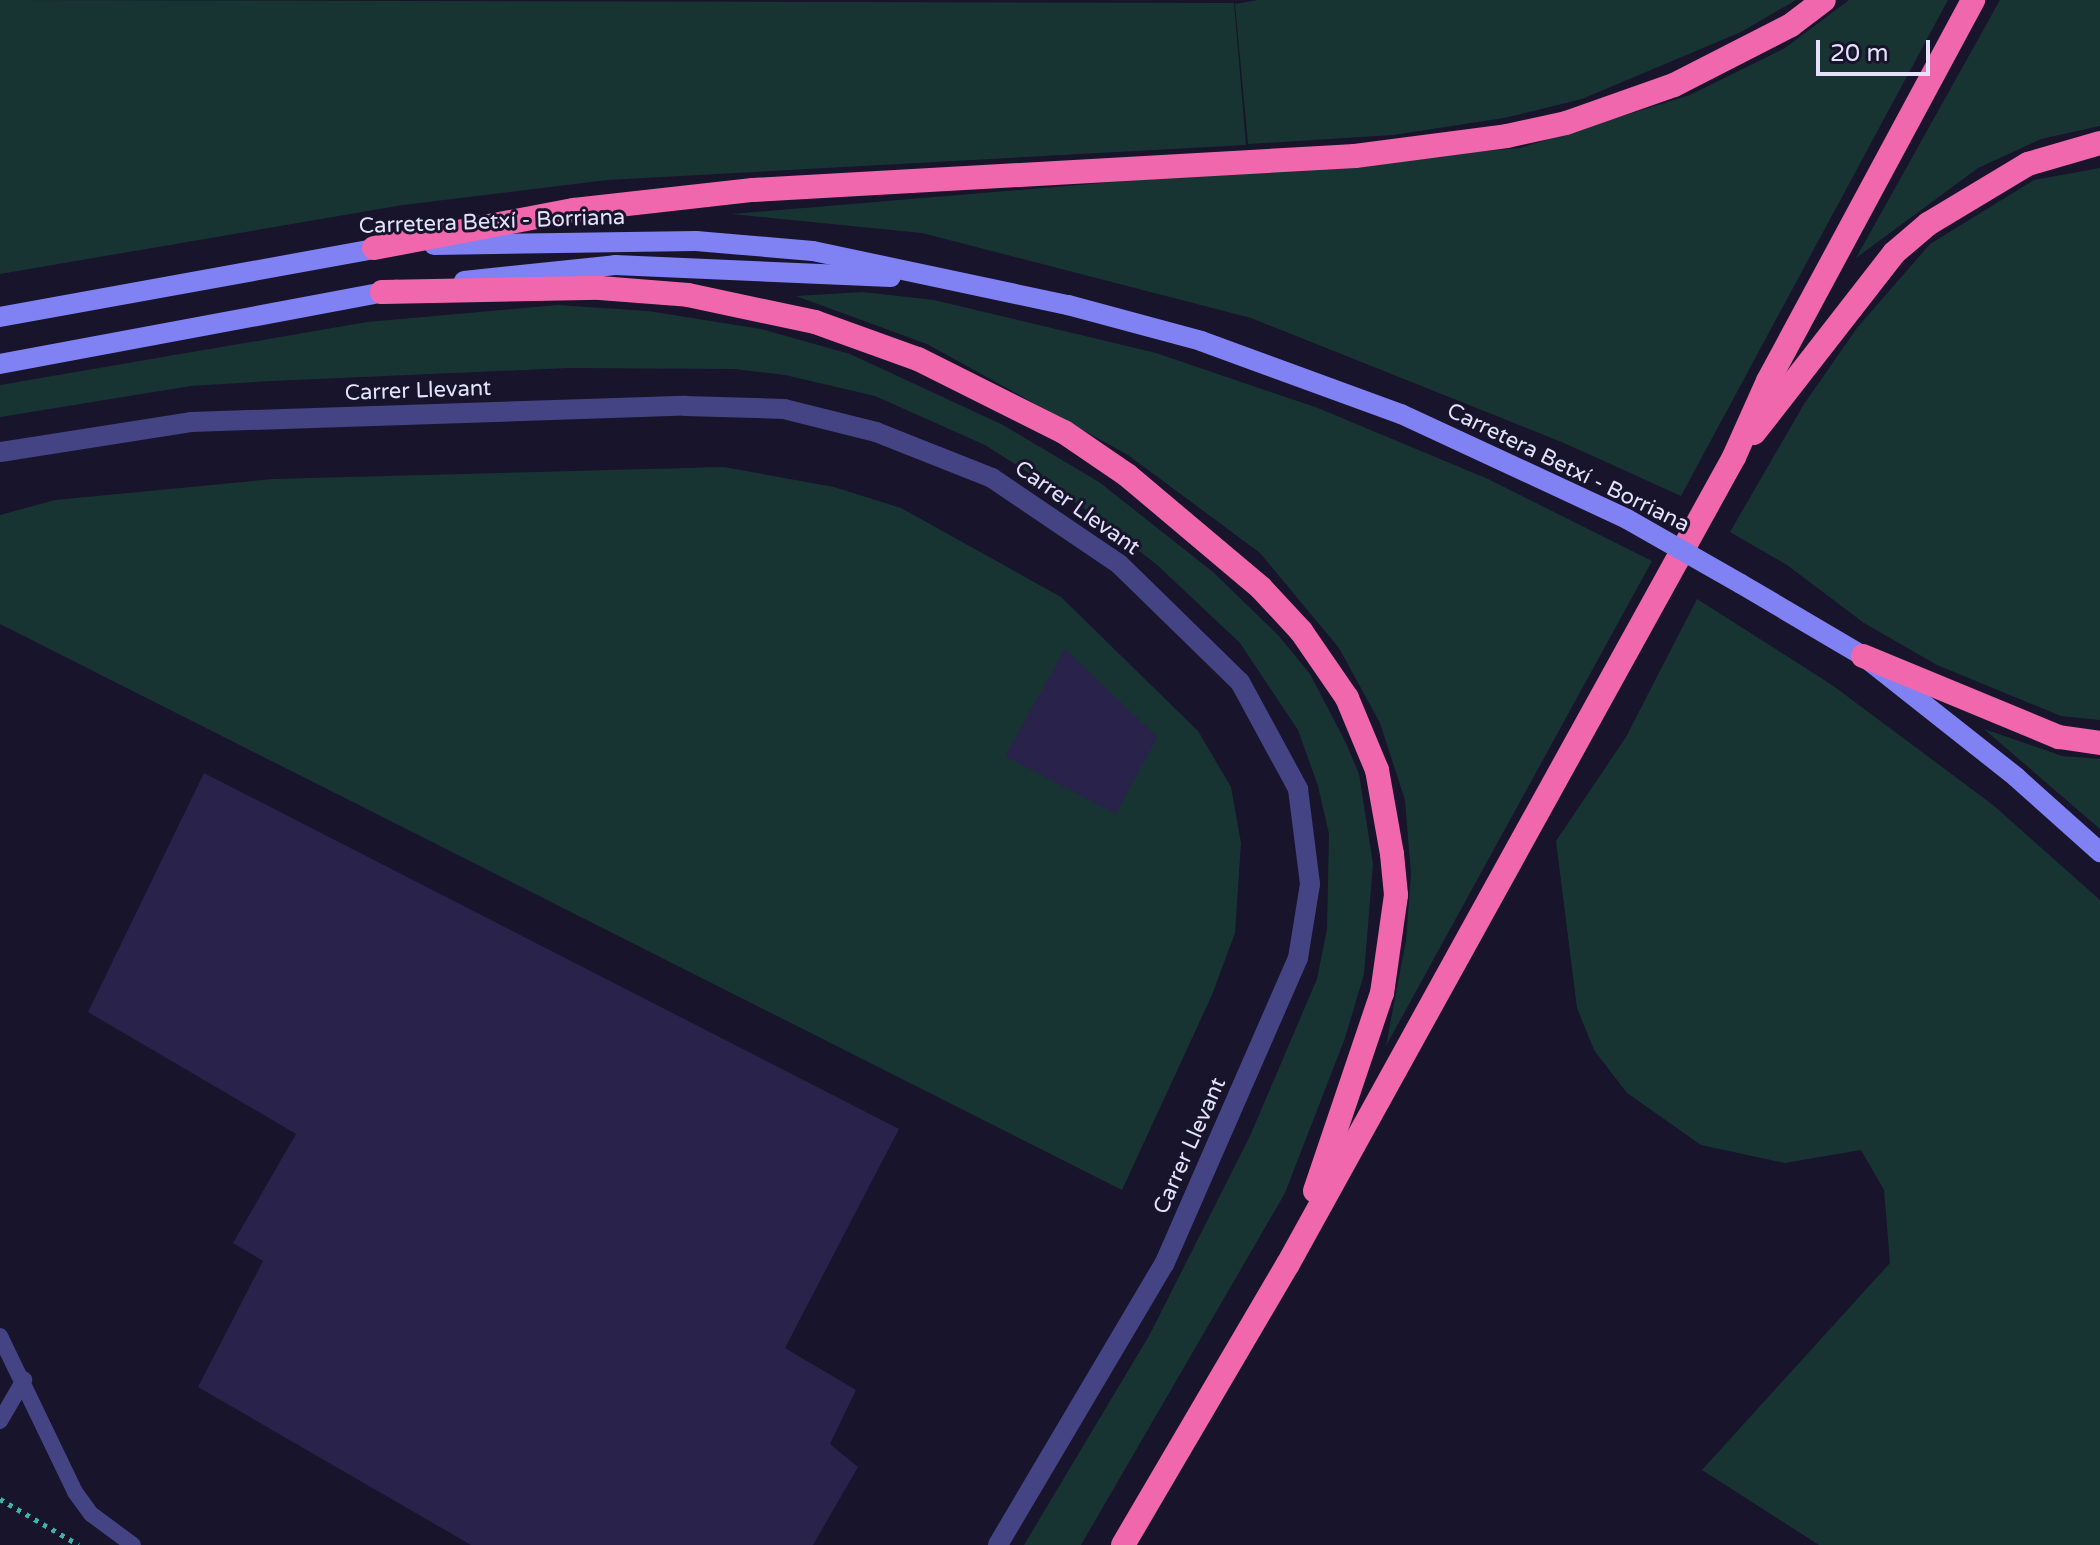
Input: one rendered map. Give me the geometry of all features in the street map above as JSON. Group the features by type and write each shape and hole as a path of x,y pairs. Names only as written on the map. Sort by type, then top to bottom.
{"highway":[{"path":"374,248 574,210 753,190 1355,156 1507,136 1566,123 1674,85 1791,25 1824,0"},
{"path":"1123,1545 1288,1264 1734,457 1768,381 1973,0"},
{"path":"1734,457 1894,253 1974,192 2028,164 2100,143"},
{"path":"382,292 600,288 688,295 815,322 918,359 1064,432 1127,475 1261,588 1301,631 1330,670 1365,735 1387,813 1396,895 1382,993 1288,1264"},
{"path":"1863,656 2059,737 2100,743"}],"main road":[{"name":"Carretera Betxí - Borriana","path":"0,317 374,248 576,239 696,241 813,251 1068,305 1201,341 1401,414 1627,519 1863,656 2016,777 2100,852"},
{"name":"Carretera Betxí - Borriana","path":"0,364 382,292 615,265 940,280"}],"street":[{"name":"Carrer Llevant","path":"0,452 191,422 685,406 784,409 876,432 992,478 1119,564 1240,682 1298,789 1310,884 1298,958 1164,1264 998,1545"}],"lane":[{"path":"0,1336 24,1380 75,1492 91,1514 133,1545"},
{"path":"0,1421 24,1380"}],"path":[{"path":"0,1499 79,1545"}],"green space":[{"path":"0,0 1234,3 1246,145 607,180 403,205 0,274"},
{"path":"1258,0 1796,0 1741,32 1582,99 1504,118 1393,135 1248,144 1235,4"},
{"path":"1849,0 1948,0 1681,496 1564,443 1251,318 922,233 731,214 1520,148 1690,95 1785,48"},
{"path":"2000,0 2100,0 2100,126 2041,139 1978,168 1856,258"},
{"path":"2100,168 2100,720 2061,716 1937,665 1864,623 1787,565 1730,532 1804,404 1857,328 1930,244 2034,180"},
{"path":"863,292 934,300 1156,353 1318,408 1488,479 1652,561 1386,1046 1406,940 1411,874 1405,800 1380,723 1339,648 1260,553 1128,455 927,344 796,296"},
{"path":"557,305 648,311 761,329 850,354 1003,425 1099,482 1213,572 1278,635 1310,674 1359,774 1373,864 1364,974 1345,1038 1285,1193 1081,1545 1024,1545 1150,1334 1250,1136 1317,979 1327,929 1329,834 1318,786 1298,730 1240,643 1156,564 1082,507 985,445 875,396 785,375 734,369 568,368 272,381 191,386 0,417 0,385 367,322"},
{"path":"724,467 834,487 901,508 1061,597 1198,731 1231,787 1241,843 1235,933 1212,995 1122,1190 0,624 0,515 55,500 273,479"},
{"path":"1697,599 1832,685 1993,805 2100,900 2100,1545 1819,1545 1702,1470 1890,1263 1884,1190 1861,1150 1785,1163 1701,1145 1627,1093 1594,1050 1577,1008 1556,841 1626,737"},
{"path":"1984,729 2062,756 2100,759 2100,829"}],"building":[{"path":"1065,649 1157,737 1116,814 1005,756"},
{"path":"204,773 899,1129 785,1348 856,1390 830,1444 858,1467 813,1545 471,1545 198,1387 263,1261 233,1243 296,1134 88,1012"}]}
